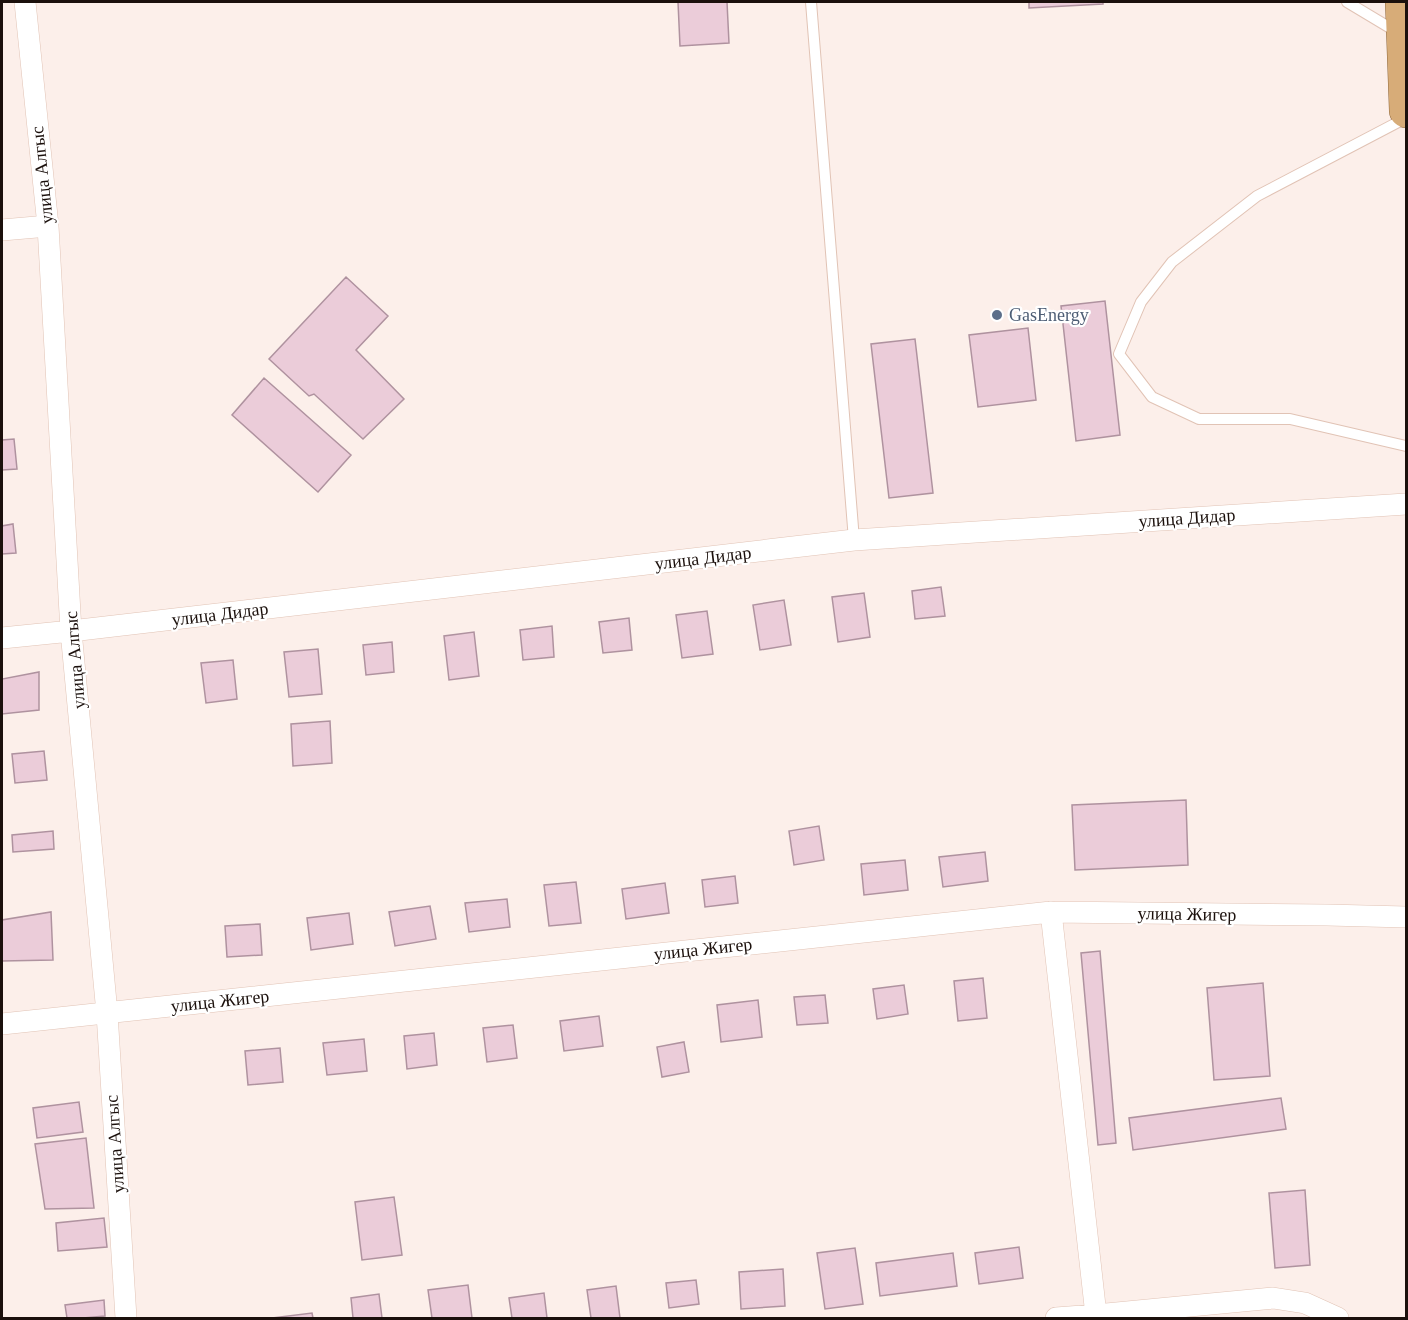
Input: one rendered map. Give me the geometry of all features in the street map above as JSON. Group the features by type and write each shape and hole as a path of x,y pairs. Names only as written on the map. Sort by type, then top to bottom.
{"highway":[{"path":"1402,2 1407,111"}],"street":[{"name":"улица Алгыс","path":"25,2 48,226 71,631 107,1013 126,1318"},
{"path":"2,230 48,226"},
{"name":"улица Дидар","path":"2,638 854,540 1407,504"},
{"path":"1051,912 1096,1315"},
{"name":"улица Жигер","path":"2,1024 1051,912 1407,917"},
{"path":"1056,1318 1273,1298 1305,1303 1338,1318"}],"lane":[{"path":"811,2 854,540"},
{"path":"1347,2 1403,35"},
{"path":"1407,118 1257,196 1172,262 1141,302 1119,354 1152,397 1199,418 1290,419 1407,446"}],"building":[{"path":"678,2 727,2 729,43 680,46"},
{"path":"1029,2 1103,2 1103,4 1029,8"},
{"path":"346,277 388,316 356,350 404,399 363,439 314,394 309,396 269,359"},
{"path":"1105,301 1120,435 1076,441 1061,306"},
{"path":"1028,328 1036,400 978,407 969,335"},
{"path":"915,339 933,493 889,498 871,344"},
{"path":"264,378 351,455 318,492 232,415"},
{"path":"14,439 17,469 2,470 2,440"},
{"path":"13,524 16,553 2,554 2,526"},
{"path":"941,587 945,616 915,619 912,591"},
{"path":"864,593 870,637 838,642 832,597"},
{"path":"784,600 791,645 760,650 753,605"},
{"path":"707,611 713,654 682,658 676,615"},
{"path":"629,618 632,650 603,653 599,622"},
{"path":"552,626 554,657 523,660 520,630"},
{"path":"474,632 479,676 449,680 444,636"},
{"path":"392,642 394,672 366,675 363,645"},
{"path":"318,649 322,694 289,697 284,652"},
{"path":"233,660 237,699 206,703 201,663"},
{"path":"39,672 39,710 2,714 2,679"},
{"path":"330,721 332,763 293,766 291,724"},
{"path":"44,751 47,780 15,783 12,754"},
{"path":"1186,800 1188,865 1075,870 1072,805"},
{"path":"819,826 824,860 794,865 789,831"},
{"path":"53,831 54,849 13,852 12,835"},
{"path":"985,852 988,881 943,887 939,857"},
{"path":"905,860 908,890 864,895 861,864"},
{"path":"735,876 738,903 705,907 702,880"},
{"path":"576,882 581,923 549,926 544,885"},
{"path":"665,883 669,913 626,919 622,889"},
{"path":"507,899 510,927 469,932 465,903"},
{"path":"430,906 436,939 395,946 389,912"},
{"path":"51,912 53,960 2,961 2,920"},
{"path":"349,913 353,944 311,950 307,918"},
{"path":"260,924 262,955 227,957 225,926"},
{"path":"1100,951 1116,1143 1098,1145 1081,953"},
{"path":"983,978 987,1018 958,1021 954,981"},
{"path":"1263,983 1270,1076 1214,1080 1207,988"},
{"path":"904,985 908,1014 877,1019 873,989"},
{"path":"825,995 828,1023 797,1025 794,997"},
{"path":"758,1000 762,1037 721,1042 717,1005"},
{"path":"599,1016 603,1046 564,1051 560,1021"},
{"path":"513,1025 517,1058 487,1062 483,1028"},
{"path":"434,1033 437,1065 407,1069 404,1036"},
{"path":"364,1039 367,1071 327,1075 323,1043"},
{"path":"684,1042 689,1072 662,1077 657,1047"},
{"path":"280,1048 283,1082 248,1085 245,1051"},
{"path":"1281,1098 1286,1129 1133,1150 1129,1118"},
{"path":"79,1102 83,1132 37,1138 33,1108"},
{"path":"86,1138 94,1208 45,1209 35,1144"},
{"path":"1305,1190 1310,1265 1275,1268 1269,1193"},
{"path":"394,1197 402,1255 362,1260 355,1202"},
{"path":"104,1218 107,1247 58,1251 56,1223"},
{"path":"1019,1247 1023,1278 979,1284 975,1253"},
{"path":"855,1248 863,1304 825,1309 817,1253"},
{"path":"953,1253 957,1286 880,1296 876,1263"},
{"path":"783,1269 785,1306 741,1309 739,1272"},
{"path":"696,1280 699,1304 669,1308 666,1283"},
{"path":"468,1285 472,1318 432,1318 428,1290"},
{"path":"616,1286 620,1318 591,1318 587,1290"},
{"path":"544,1293 547,1318 512,1318 509,1298"},
{"path":"379,1294 382,1318 353,1318 351,1298"},
{"path":"104,1300 105,1316 67,1318 65,1305"},
{"path":"312,1313 313,1318 272,1318"}],"place":[{"name":"GasEnergy","path":"997,315"}]}
